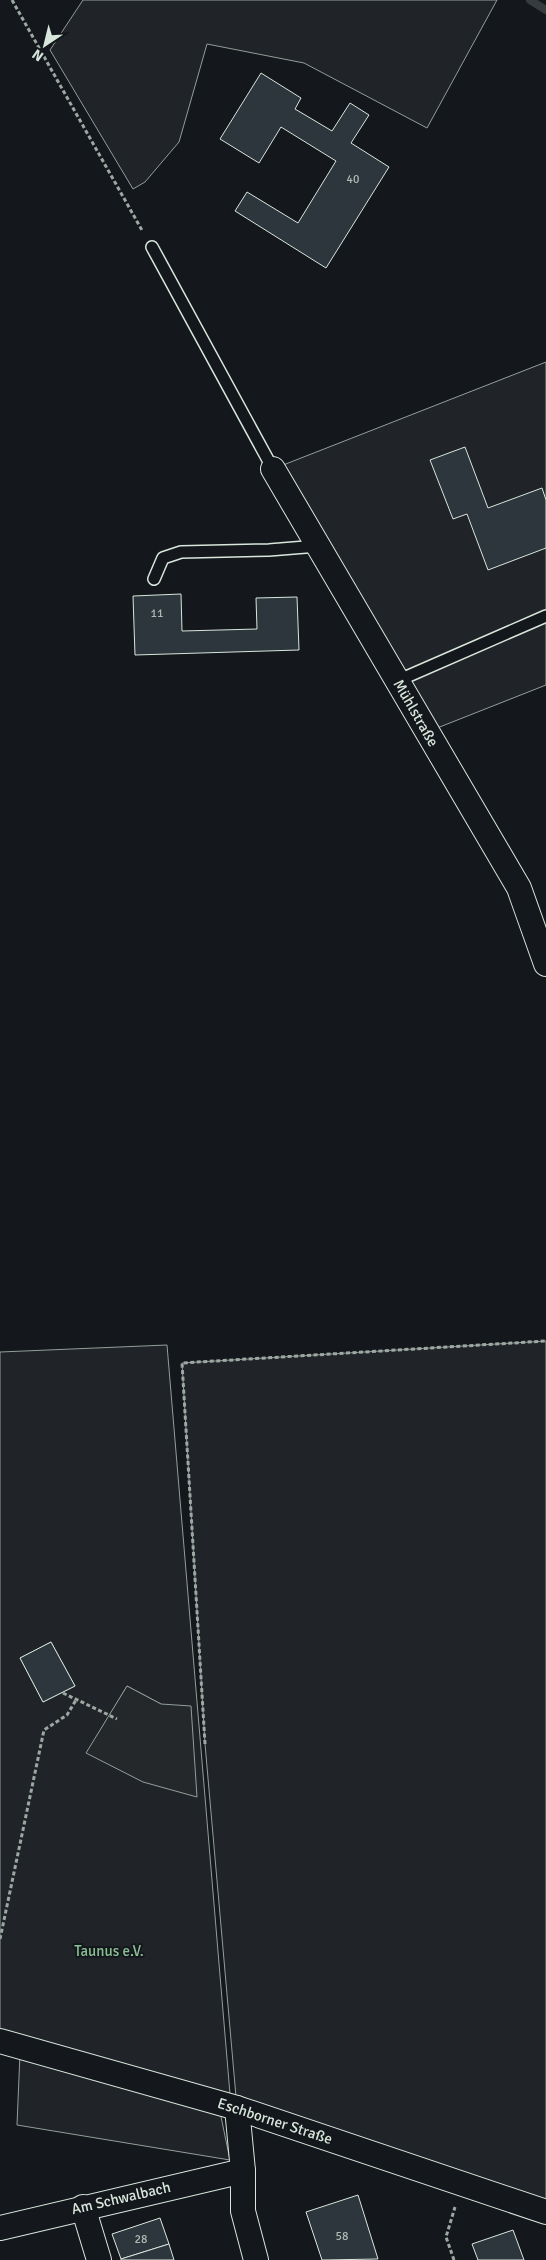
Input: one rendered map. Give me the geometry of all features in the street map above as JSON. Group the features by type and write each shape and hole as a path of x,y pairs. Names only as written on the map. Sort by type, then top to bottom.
{"street":[{"name":"Mühlstraße","path":"273,469 519,888 546,964"},
{"name":"Eschborner Straße","path":"0,2041 237,2108 546,2212"},
{"path":"237,2108 243,2171 242,2211 256,2260"},
{"name":"Am Schwalbach","path":"0,2228 243,2171"},
{"path":"83,2207 99,2260"}],"lane":[{"path":"152,248 273,469"},
{"path":"154,579 163,558 181,552 269,550 318,546"},
{"path":"397,681 546,616"}],"path":[{"path":"12,0 152,248"},
{"path":"205,1744 182,1363 546,1341"},
{"path":"63,1693 117,1719"},
{"path":"0,1939 44,1730 67,1715 76,1700"},
{"path":"454,2260 446,2237 462,2183"}],"green space":[{"path":"83,0 497,0 427,128 304,63 207,44 179,142 145,182 133,189 50,50"},
{"path":"546,362 546,685 427,732 273,469"},
{"path":"546,1341 546,2212 237,2108 205,1744 182,1363"},
{"name":"Taunus e.V.","path":"167,1345 231,2106 0,2041 0,1352","holes":["51,1642 75,1686 43,1702 20,1658","127,1686 161,1704 87,1753"]},
{"path":"20,2053 219,2107 230,2160 17,2125"}],"shaded area":[{"path":"127,1686 161,1704 191,1706 197,1797 143,1782 86,1753"}],"building":[{"path":"261,73 301,98 295,109 332,131 350,103 369,115 351,143 389,167 326,268 235,211 247,192 298,223 336,161 281,127 259,163 220,139"},
{"path":"465,447 488,508 542,488 546,500 546,548 488,570 467,514 453,519 430,460"},
{"path":"181,594 182,631 257,629 256,598 297,597 299,650 135,655 133,596"},
{"path":"51,1642 75,1686 43,1702 20,1658"},
{"path":"358,2195 378,2259 322,2260 306,2212"},
{"path":"160,2218 169,2244 121,2259 112,2234"},
{"path":"513,2230 524,2260 478,2260 472,2244"},
{"path":"169,2244 174,2260 121,2260 121,2259"}],"waterway":[{"path":"530,0 546,10"}]}
